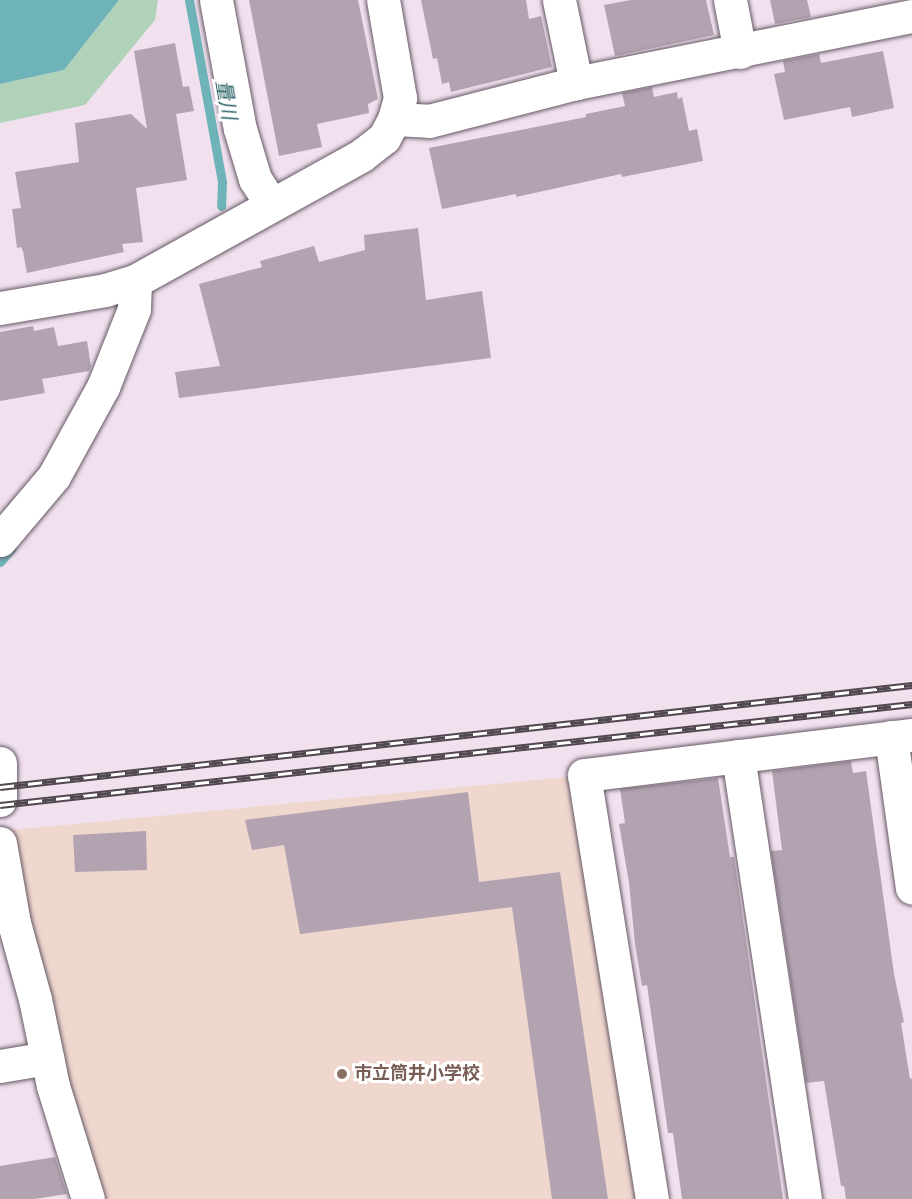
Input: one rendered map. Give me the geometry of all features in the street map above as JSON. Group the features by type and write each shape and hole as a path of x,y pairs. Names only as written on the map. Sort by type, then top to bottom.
{"street":[{"path":"216,0 240,129 255,179 272,205"},
{"path":"0,308 105,290 135,282 362,155 384,138 394,119 400,98 383,0"},
{"path":"559,0 576,83"},
{"path":"729,0 740,52"},
{"path":"394,119 429,121 576,83 740,52 907,11"},
{"path":"0,540 54,476 103,387 134,309 135,282"},
{"path":"652,1199 584,774 901,736 912,888"},
{"path":"738,756 804,1199"},
{"path":"0,763 0,800"},
{"path":"0,843 14,923 35,999 47,1058 88,1199"},
{"path":"0,1066 47,1058"}],"shaded area":[{"name":"市立筒井小学校","path":"567,777 642,1199 105,1199 25,955 11,830"}],"green space":[{"path":"119,0 158,0 155,20 85,105 0,123 0,84 64,70"}],"water":[{"path":"0,0 119,0 64,70 0,84"}],"building":[{"path":"249,0 358,0 378,99 368,104 369,113 317,124 322,147 279,156"},
{"path":"421,0 526,0 529,19 541,16 552,67 451,92 449,82 442,84 437,58 433,59"},
{"path":"631,0 706,0 714,35 615,56 604,5"},
{"path":"770,0 807,0 811,17 775,24"},
{"path":"175,43 183,87 189,86 194,111 176,114 187,180 136,188 143,242 122,244 124,252 27,273 23,251 21,247 17,248 12,209 21,208 15,172 79,162 75,123 131,114 147,129 134,51"},
{"path":"883,51 894,108 852,117 850,107 784,120 774,74 785,72 783,61 819,54 821,63"},
{"path":"652,87 654,97 677,92 678,99 682,97 689,131 697,129 703,161 622,177 621,174 516,197 516,194 442,209 429,148 586,117 586,114 625,106 622,93"},
{"path":"418,228 426,300 482,291 491,358 179,398 175,372 220,366 199,284 262,267 260,261 314,246 319,262 365,250 364,235"},
{"path":"33,326 34,331 54,327 58,346 87,341 91,366 89,371 42,379 45,393 0,401 0,332"},
{"path":"851,761 853,773 866,771 894,974 904,1022 901,1023 910,1079 912,1078 912,1199 846,1199 844,1186 841,1186 824,1081 806,1083 771,851 782,850 772,771"},
{"path":"718,778 730,857 734,857 783,1199 682,1199 673,1133 668,1133 647,985 642,986 635,944 629,883 619,824 625,823 620,789"},
{"path":"468,792 479,882 560,872 608,1199 552,1199 512,907 300,934 284,845 252,850 245,820"},
{"path":"146,831 147,870 75,872 73,835"},
{"path":"55,1157 67,1194 35,1199 0,1199 0,1166"}],"waterway":[{"name":"量川","path":"189,0 222,182 221,206"},
{"name":"量川","path":"0,562 12,548"}],"railway":[{"path":"0,787 912,685"},
{"path":"0,805 912,704"}],"place":[{"name":"市立筒井小学校","path":"342,1074"}]}
